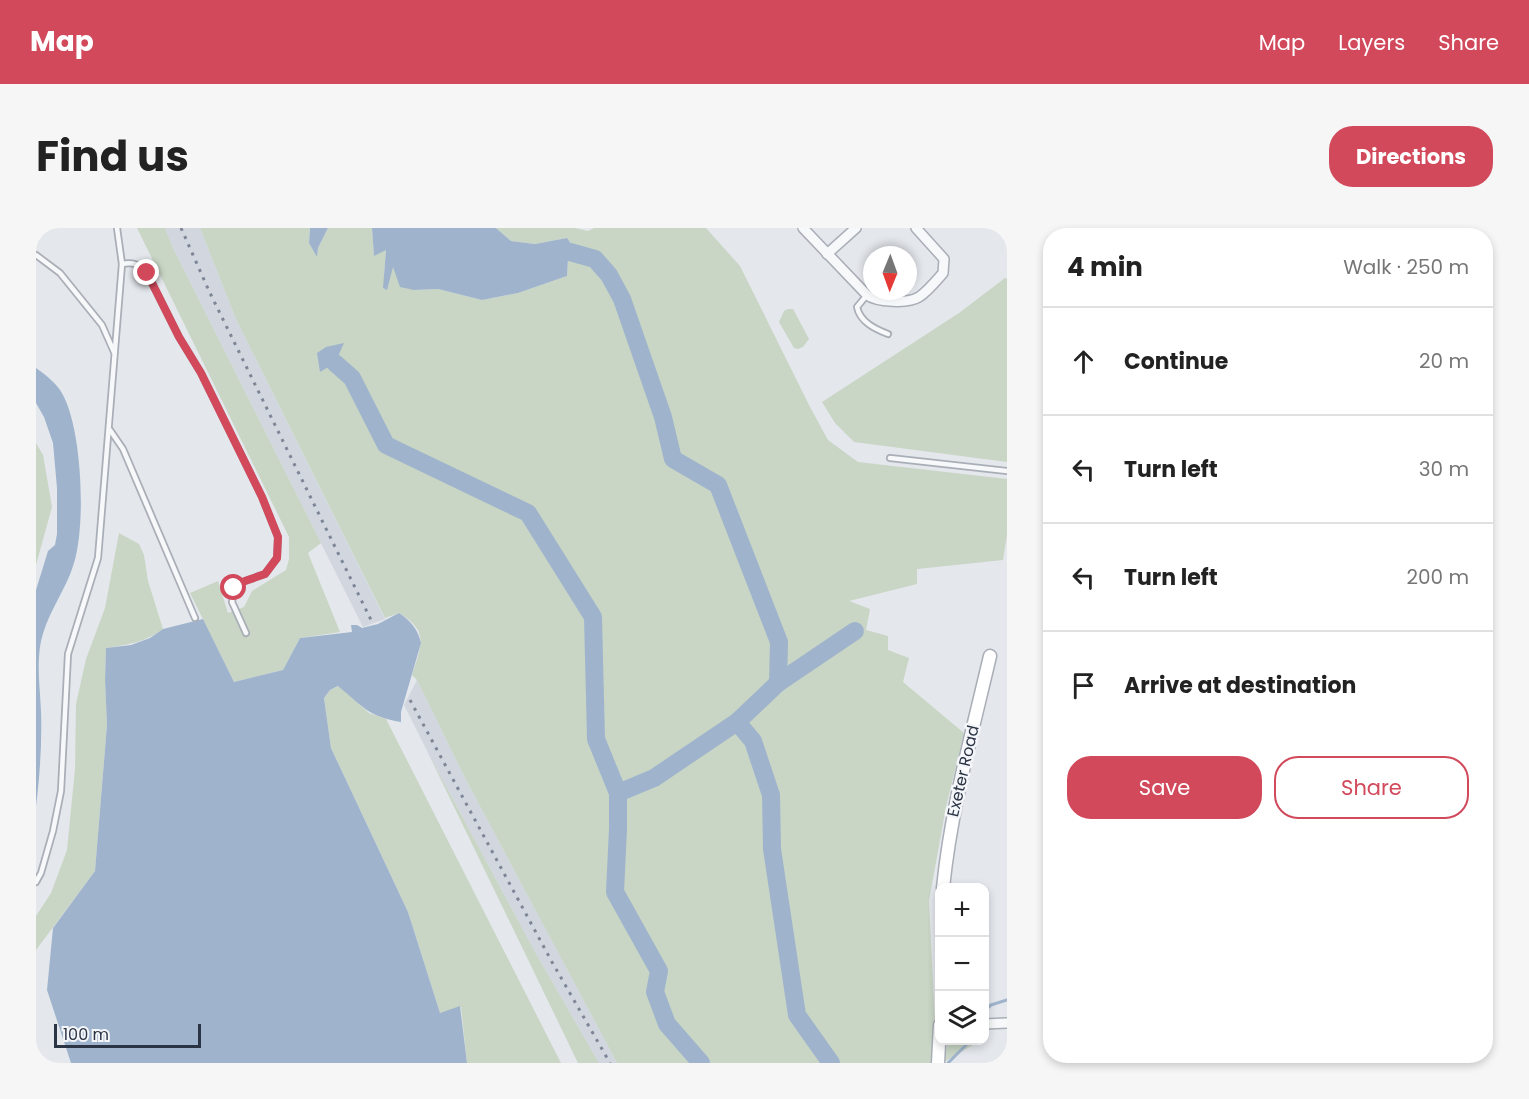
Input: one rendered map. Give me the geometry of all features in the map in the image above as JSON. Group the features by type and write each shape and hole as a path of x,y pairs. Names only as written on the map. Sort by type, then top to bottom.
{"street":[{"path":"802,228 863,291"},
{"path":"827,254 856,228"},
{"path":"916,228 944,258 943,273 917,298"},
{"path":"878,300 913,300"},
{"name":"Exeter Road","path":"944,883 956,801 990,656"},
{"path":"989,1024 1007,1023"},
{"path":"938,1045 938,1063"}],"lane":[{"path":"36,882 47,852 62,790 68,654 98,558 122,264 117,228"},
{"path":"36,255 60,273 102,325 115,354"},
{"path":"122,264 132,262 142,266 147,273 179,337 201,373 262,497 278,537 277,558 265,574 245,581 234,588 232,602 246,633"},
{"path":"863,300 857,307 859,314 873,328 888,334"},
{"path":"871,335 873,328"},
{"path":"110,430 123,449 195,618"},
{"path":"890,458 1007,471"}],"shaded area":[{"path":"165,228 200,228 236,319 385,619 363,627"},
{"path":"417,680 465,778 617,1063 599,1063 535,952 428,753 404,705"}],"green space":[{"path":"137,228 165,228 321,543 308,553 340,632 300,638 283,670 234,682 190,593 218,581 228,613 244,607 252,591 286,570 289,559 289,537"},
{"path":"200,228 310,228 309,243 317,256 318,248 328,228 372,228 374,255 386,249 384,276 393,266 414,290 438,289 482,300 518,293 567,276 568,258 572,245 567,238 535,244 511,241 496,228 575,228 588,231 594,228 706,228 740,266 828,440 858,462 1007,479 1007,535 1003,560 917,569 917,584 849,601 870,609 866,630 888,636 888,650 909,658 903,682 964,733 946,807 929,901 935,1023 933,1063 617,1063 465,778 417,680 412,675 420,647 419,633 409,620 399,613 385,618 236,319"},
{"path":"1005,278 1007,279 1007,462 854,442 835,423 822,402 959,313"},
{"path":"793,309 809,339 803,347 798,349 794,348 779,322 784,311"},
{"path":"36,443 43,455 52,507 36,565"},
{"path":"119,533 139,544 144,555 148,581 163,629 136,642 106,648 107,725 95,871 36,950 36,916 51,893 67,850 75,769 76,704 86,659 105,608"},
{"path":"339,686 369,713 386,719 561,1063 467,1063 461,1007 440,1013 408,912 331,748 324,698 330,690"},
{"path":"428,753 535,952 599,1063 578,1063"},
{"path":"947,1045 973,1045 944,1062"}],"water":[{"path":"310,228 328,228 318,248 317,257 309,243"},
{"path":"372,228 496,228 511,241 535,244 567,238 572,245 567,276 518,293 482,300 438,289 414,290 400,287 393,267 387,290 383,288 386,250 374,256"},
{"path":"344,343 335,363 320,372 317,353 326,347"},
{"path":"36,368 59,388 70,413 78,455 81,503 78,546 74,563 46,625 40,647 41,747 36,806 36,590 48,551 55,545 57,488 53,443 44,417 36,403"},
{"path":"399,613 413,625 421,643 401,712 401,722 373,714 338,686 330,690 324,698 331,748 408,912 440,1013 460,1006 467,1063 71,1063 47,990 53,928 95,871 107,725 106,648 131,645 150,638 163,629 203,619 234,682 283,670 300,638 352,632 351,625 362,628 378,624"}],"waterway":[{"path":"570,252 595,259 609,275 622,299 663,417 673,459 718,485 779,642 778,683 737,722"},
{"path":"335,363 352,378 386,445 528,513 593,617 596,739 618,793 615,892 659,971 655,992 667,1024 701,1063"},
{"path":"778,683 855,631"},
{"path":"618,793 654,778 737,722 753,741 771,795 772,849 797,1015 831,1063"},
{"path":"989,1007 1007,1000"},
{"path":"948,1063 966,1045"}],"railway":[{"path":"181,228 209,291 373,624"},
{"path":"410,700 552,962 610,1063"}],"route":[{"path":"147,273 179,337 201,373 262,497 278,537 277,558 265,574 245,581 234,588"}]}
